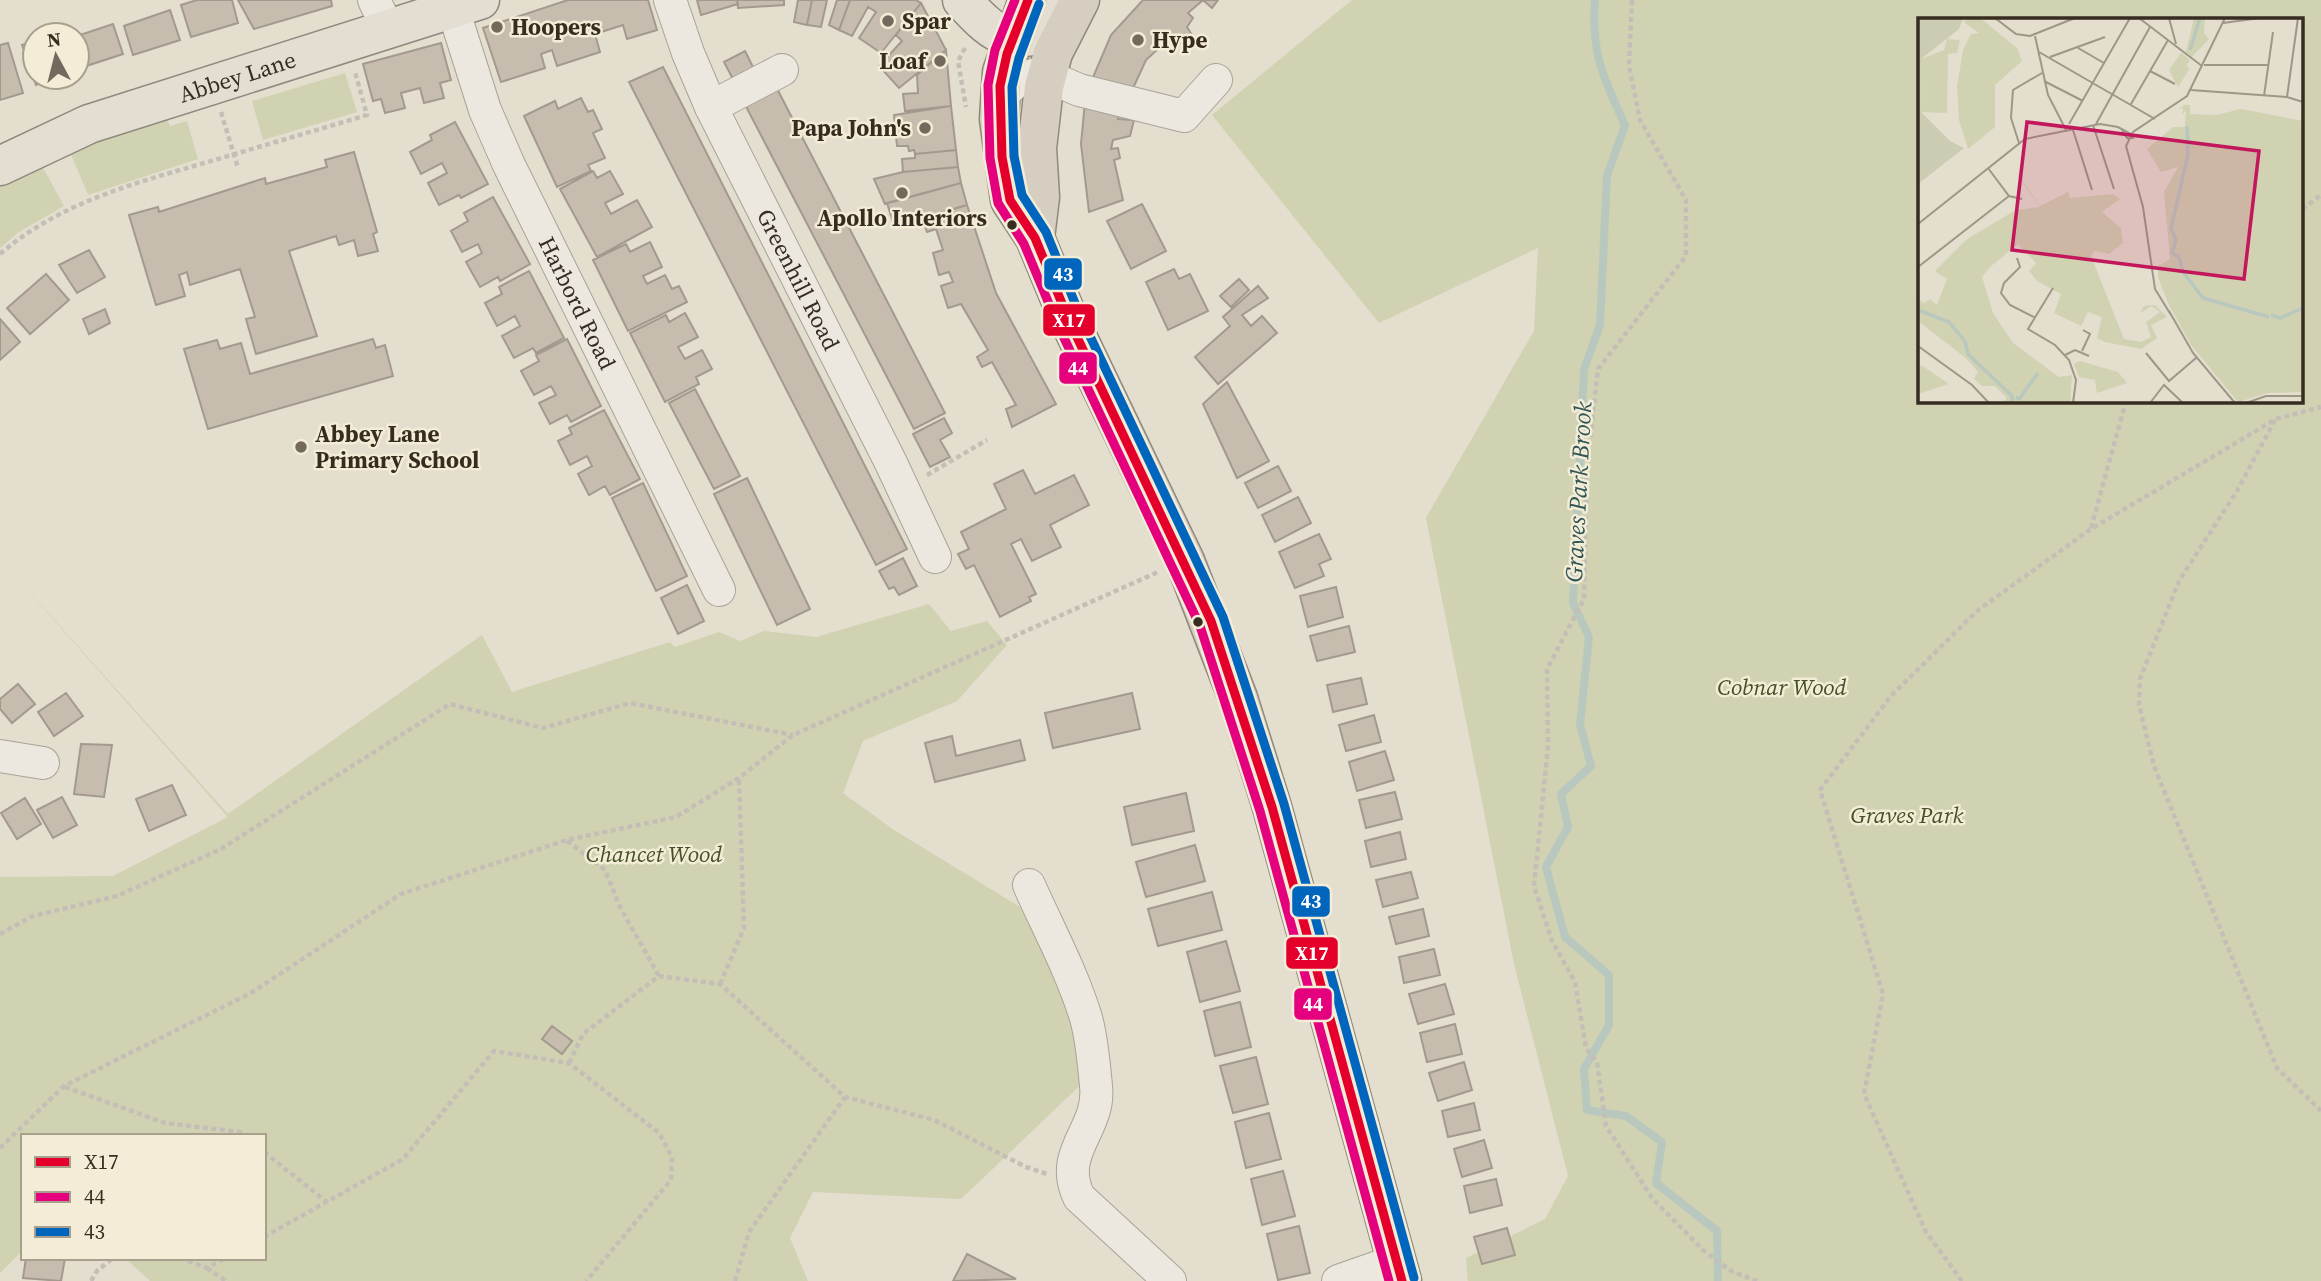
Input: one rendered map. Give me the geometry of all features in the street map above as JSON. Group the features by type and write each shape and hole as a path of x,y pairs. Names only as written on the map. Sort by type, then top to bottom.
{"highway":[{"path":"1028,0 1012,38 1002,72 999,108 1010,200 1035,239 1068,318 1185,561 1238,698 1272,807 1399,1271"},
{"path":"1035,239 1040,197 1037,168 1039,120 1063,83 1063,9"}],"main road":[{"path":"962,0 999,34 1012,38 1026,39 1063,9"},
{"name":"Abbey Lane","path":"0,166 89,124 381,15 466,4"}],"street":[{"name":"Greenhill Road","path":"670,0 688,53 711,107 935,557"},
{"name":"Harbord Road","path":"466,4 485,110 719,590"},
{"path":"711,107 782,70"},
{"path":"1039,120 1023,125 999,108 1029,74 1184,116 1216,80"},
{"path":"0,756 43,763"},
{"path":"1030,885 1086,1018 1097,1090 1094,1116 1072,1160 1071,1182 1079,1197 1170,1281"},
{"path":"1338,1281 1399,1271"}],"path":[{"path":"1632,0 1629,66 1640,120 1686,200 1686,256 1598,369 1587,466 1584,599 1547,669 1548,746 1534,886 1552,941 1576,982 1586,1048 1597,1062 1606,1126 1652,1198 1704,1251 1731,1271 1757,1281"},
{"path":"0,254 21,236 66,210 129,185 367,115 352,61"},
{"path":"220,111 238,168"},
{"path":"2304,208 2321,195"},
{"path":"2091,529 2126,402"},
{"path":"1962,1281 1926,1232 1864,1094 1883,995 1820,790 1891,696 1978,610 2091,529 2276,419 2321,407"},
{"path":"2276,419 2237,491 2179,580 2140,679 2140,705 2154,766 2277,1068 2321,1111"},
{"path":"903,489 987,440"},
{"path":"0,1147 64,1086 251,993 401,894 567,840 676,817 739,778 793,735 1185,561"},
{"path":"0,934 33,916 117,896 221,849 450,704 543,728 630,703 793,735"},
{"path":"720,984 744,928 739,778"},
{"path":"567,840 605,870 620,907 659,976"},
{"path":"569,1063 583,1034 659,976 720,984 845,1097 934,1120 1026,1167 1071,1182"},
{"path":"266,1236 403,1159 494,1051 569,1063 659,1133 671,1157 671,1180 586,1281"},
{"path":"64,1086 165,1123 242,1134"},
{"path":"734,1281 749,1232 845,1097"},
{"path":"266,1154 328,1203"},
{"path":"91,1281 97,1271 111,1260"},
{"path":"185,1260 207,1268 226,1281"},
{"path":"207,1268 221,1260"}],"green space":[{"name":"Graves Park","path":"1352,0 2321,0 2321,1281 1468,1281 1466,1258 1545,1219 1568,1176 1514,964 1426,518 1534,331 1538,248 1379,323 1212,115"},
{"path":"345,73 357,112 263,140 252,101"},
{"path":"167,119 170,126 187,121 198,159 88,195 70,152"},
{"path":"41,164 64,206 19,232 0,248 0,181"},
{"name":"Chancet Wood","path":"0,559 228,814 482,635 512,692 670,642 675,647 719,632 740,641 764,631 816,637 929,604 951,631 987,621 1007,645 957,701 863,741 843,793 894,830 1051,926 1091,1075 961,1199 813,1192 790,1238 808,1281 150,1281 127,1260 266,1260 266,1134 21,1134 21,1252 0,1273 0,877 113,876 228,817"}],"building":[{"path":"197,0 232,0 238,23 191,37 181,5"},
{"path":"238,0 331,0 332,6 254,29"},
{"path":"568,0 648,0 657,30 627,39 623,25 595,34 600,52 557,66 552,50 541,54 545,68 501,82 483,28"},
{"path":"697,0 737,0 738,4 701,15"},
{"path":"737,0 784,0 784,5 738,8"},
{"path":"798,0 812,0 807,25 794,22"},
{"path":"812,0 827,0 821,27 807,25"},
{"path":"837,0 850,0 839,30 829,25"},
{"name":"Spar","path":"850,0 916,0 921,3 881,53 859,38 876,12 868,7 852,36 839,30"},
{"path":"1143,0 1203,0 1188,13 1193,18 1187,27 1192,35 1182,44 1172,36 1146,60 1128,99 1088,89 1111,35"},
{"path":"1203,0 1218,0 1212,8"},
{"path":"921,3 946,50 899,88 879,66 902,41 896,35"},
{"path":"170,10 180,40 133,55 124,26"},
{"path":"113,24 123,54 91,64 91,31"},
{"path":"8,43 23,93 0,100 0,45"},
{"path":"441,43 451,80 440,83 444,98 424,103 420,88 401,93 405,108 385,113 381,99 373,101 363,64"},
{"path":"946,50 951,106 905,111 903,94 918,93 917,75"},
{"path":"745,51 757,75 736,85 724,62"},
{"path":"663,67 907,549 876,565 629,82"},
{"path":"772,79 945,413 914,429 740,95"},
{"path":"581,98 588,112 593,110 602,129 593,133 605,158 588,165 591,171 557,187 524,116 555,101 558,109"},
{"path":"1085,102 1120,109 1118,119 1134,120 1130,136 1113,140 1111,149 1118,148 1120,158 1114,160 1123,200 1089,212 1081,144"},
{"path":"951,106 956,150 915,154 914,150 909,151 908,146 897,146 894,115"},
{"path":"455,122 488,184 461,198 459,195 439,205 428,183 447,173 442,163 421,174 410,152 432,140 430,135"},
{"path":"956,150 958,167 903,172 902,159 915,158 915,154"},
{"path":"354,152 377,232 373,234 378,251 358,256 354,240 339,245 336,236 289,251 317,336 256,354 246,319 255,317 240,269 190,285 187,272 179,275 185,296 156,305 129,215 158,207 159,212 265,178 266,184 327,167 325,160"},
{"name":"Apollo Interiors","path":"958,167 961,183 885,204 874,179 903,172"},
{"path":"593,171 597,178 610,171 623,194 605,203 611,214 637,200 652,227 597,257 560,189"},
{"path":"961,183 967,205 914,221 913,216 893,222 887,203"},
{"path":"493,197 530,264 500,281 498,277 480,287 466,262 482,253 478,244 462,252 451,231 468,221 464,213"},
{"path":"1142,204 1166,251 1131,269 1107,221"},
{"path":"967,205 996,293 1056,404 1012,427 1006,409 1016,405 992,362 982,367 977,357 988,350 961,304 948,308 941,286 953,282 949,272 939,275 933,253 943,250 936,229 927,232 922,218"},
{"path":"650,242 662,267 643,276 647,284 665,275 672,289 679,286 687,302 628,331 593,260 626,244 630,252"},
{"path":"89,250 105,277 77,293 59,265"},
{"path":"1174,269 1179,279 1190,274 1208,311 1168,330 1146,282"},
{"path":"529,271 564,338 536,353 533,348 514,358 502,336 520,326 515,316 497,326 485,303 502,294 499,287"},
{"path":"46,274 69,300 30,334 7,308"},
{"path":"1239,279 1249,290 1231,307 1220,296"},
{"path":"1258,286 1268,298 1242,315 1251,326 1262,316 1277,333 1218,384 1195,357 1230,326 1223,317"},
{"path":"105,309 110,323 89,334 83,319"},
{"path":"685,313 698,337 678,347 685,359 702,350 712,369 696,377 699,384 665,402 630,333 666,315 669,322"},
{"path":"0,319 20,342 0,360"},
{"path":"373,339 376,348 385,345 393,376 208,429 184,349 217,340 220,349 241,343 250,374"},
{"path":"567,339 601,406 571,422 567,415 550,424 539,403 556,395 551,386 534,395 521,371 539,361 536,355"},
{"path":"1227,382 1269,461 1237,478 1203,404"},
{"path":"695,389 740,476 714,489 669,403"},
{"path":"604,410 640,479 610,495 605,486 589,495 578,474 592,466 587,456 570,465 558,441 572,434 569,428"},
{"path":"944,418 952,433 940,440 950,457 930,467 913,434"},
{"path":"1278,466 1291,491 1258,508 1245,483"},
{"path":"1023,470 1035,494 1074,475 1089,505 1050,525 1061,547 1032,561 1021,539 1011,544 1036,594 1029,597 1031,601 1000,617 974,565 966,569 958,554 969,549 961,532 1006,509 994,484"},
{"path":"747,478 810,609 777,625 714,494"},
{"path":"643,483 687,576 656,591 612,498"},
{"path":"1298,497 1311,523 1275,542 1262,515"},
{"path":"1319,534 1331,559 1319,564 1324,576 1295,588 1279,552"},
{"path":"903,558 917,586 899,595 894,587 889,589 879,571"},
{"path":"687,585 704,621 678,634 661,598"},
{"path":"1336,587 1343,617 1308,627 1300,596"},
{"path":"1349,626 1355,652 1317,661 1310,636"},
{"path":"1361,678 1367,704 1333,712 1327,685"},
{"path":"18,684 35,704 12,723 0,709 0,699"},
{"path":"66,693 83,716 54,736 38,712"},
{"path":"1132,693 1140,729 1053,748 1045,713"},
{"path":"1374,715 1381,742 1346,751 1339,725"},
{"path":"952,736 956,756 1020,740 1025,760 935,782 925,743"},
{"path":"81,744 112,745 104,797 74,794"},
{"path":"1385,751 1394,780 1357,791 1349,762"},
{"path":"172,785 186,815 149,831 136,799"},
{"path":"1395,792 1402,819 1366,828 1359,800"},
{"path":"1186,793 1194,831 1132,845 1124,807"},
{"path":"62,797 77,825 53,838 37,810"},
{"path":"25,798 41,824 17,839 1,813"},
{"path":"1400,832 1406,859 1371,867 1365,841"},
{"path":"1195,845 1205,881 1146,897 1136,862"},
{"path":"1411,872 1418,898 1383,907 1376,880"},
{"path":"1212,892 1222,930 1158,946 1148,909"},
{"path":"1423,909 1429,936 1396,944 1389,917"},
{"path":"1226,941 1240,991 1200,1002 1187,952"},
{"path":"1434,949 1440,975 1404,983 1399,957"},
{"path":"1445,984 1454,1014 1418,1024 1409,994"},
{"path":"1240,1002 1251,1047 1215,1056 1204,1011"},
{"path":"1455,1024 1462,1054 1427,1062 1420,1033"},
{"path":"552,1026 572,1041 562,1054 542,1039"},
{"path":"1256,1057 1268,1104 1233,1113 1220,1066"},
{"path":"1464,1062 1472,1090 1438,1101 1429,1073"},
{"path":"1474,1103 1480,1130 1448,1137 1442,1111"},
{"path":"1269,1113 1281,1159 1246,1168 1235,1122"},
{"path":"1484,1140 1492,1168 1462,1177 1454,1149"},
{"path":"1283,1171 1295,1216 1262,1225 1251,1179"},
{"path":"1496,1179 1502,1205 1470,1213 1464,1186"},
{"path":"1299,1226 1310,1273 1278,1280 1267,1234"},
{"path":"1507,1228 1515,1255 1482,1264 1474,1237"},
{"path":"967,1254 1016,1279 953,1281"},
{"path":"26,1260 65,1260 61,1281 23,1278"}],"waterway":[{"name":"Graves Park Brook","path":"1595,0 1595,35 1600,65 1625,125 1607,176 1600,325 1584,369 1573,603 1589,637 1580,724 1591,766 1561,794 1568,827 1546,867 1565,937 1609,975 1609,1025 1584,1069 1587,1110 1626,1116 1662,1142 1656,1183 1717,1231 1718,1281"}],"transit line":[{"name":"44","path":"1015,0 995,50 988,85 990,158 998,203 1024,244 1057,323 1200,626 1260,811 1389,1281"},
{"name":"X17","path":"1028,0 1007,54 1000,86 1002,157 1010,200 1035,238 1068,318 1211,621 1272,807 1402,1281"},
{"name":"43","path":"1039,4 1019,58 1012,87 1014,156 1022,195 1046,232 1079,313 1223,617 1284,804 1414,1278"}],"place":[{"name":"Spar","path":"888,21"},
{"name":"Hoopers","path":"497,27"},
{"name":"Hype","path":"1138,40"},
{"name":"Loaf","path":"940,61"},
{"name":"Papa John's","path":"925,128"},
{"name":"Apollo Interiors","path":"902,193"},
{"name":"Abbey Lane Primary School","path":"301,447"}],"park label":[{"name":"Cobnar Wood","path":"1782,687"}]}
